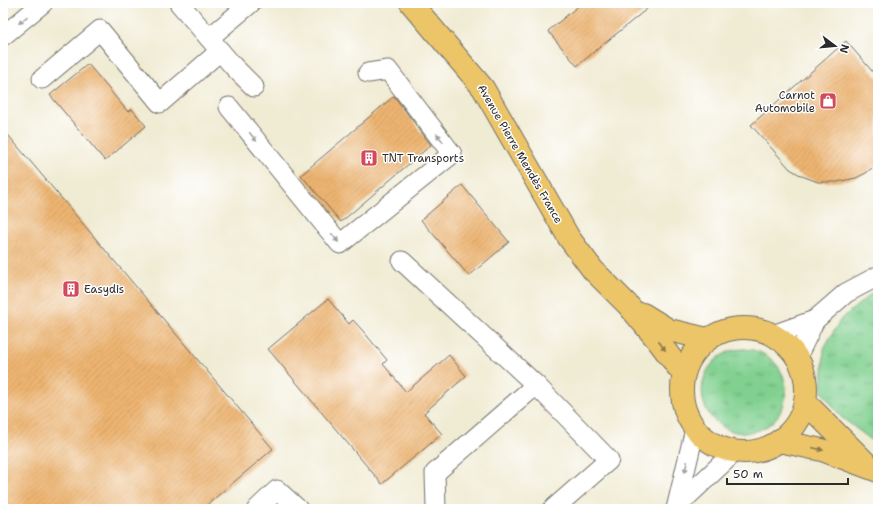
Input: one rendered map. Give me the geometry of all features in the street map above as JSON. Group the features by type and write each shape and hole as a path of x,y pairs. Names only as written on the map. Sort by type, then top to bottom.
{"main road":[{"name":"Avenue Pierre Mendès France","path":"414,4 483,88 569,238 593,270 628,305 677,366 684,371"},
{"name":"Avenue Pierre Mendès France","path":"628,305 669,330 707,339"},
{"path":"739,327 757,328 773,335 787,344 797,357 803,371 806,386 805,402 800,417 791,430 780,441 765,449 748,452 732,451 718,447 705,439 695,429 685,411 681,391 684,371 693,353 707,339 722,331 739,327"},
{"path":"805,402 875,470"},
{"path":"780,441 822,450 875,470"}],"street":[{"path":"3,36 43,3"},
{"path":"179,3 214,45 254,87"},
{"path":"42,79 100,30 160,103 214,45 240,6"},
{"path":"229,107 340,244 452,154 388,70 368,73"},
{"path":"402,261 536,384 608,460 553,509"},
{"path":"773,335 815,320 846,293 878,276"},
{"path":"797,357 815,320"},
{"path":"436,509 435,473 536,384"},
{"path":"677,508 695,429"},
{"path":"677,508 728,458 732,451"},
{"path":"257,509 277,490 298,509"}],"green space":[{"path":"878,288 878,445 841,417 822,392 824,348 841,319"},
{"path":"744,349 760,352 774,361 783,375 786,391 783,407 774,421 760,430 744,433 728,430 714,421 705,407 702,391 705,375 714,361 728,352"}],"building":[{"path":"582,3 654,3 577,66 548,31"},
{"name":"Carnot Automobile","path":"846,41 878,78 878,163 866,173 856,178 837,182 818,182 802,176 790,169 751,125"},
{"path":"88,64 128,112 132,109 146,126 105,161 50,95"},
{"name":"TNT Transports","path":"394,96 431,145 341,222 301,175"},
{"name":"Easydis","path":"3,129 273,449 202,509 3,509"},
{"path":"462,185 509,242 469,276 421,220"},
{"path":"328,299 349,324 353,320 363,331 387,360 383,364 406,392 449,355 466,376 424,413 442,434 382,484 268,349"}],"place":[{"name":"Carnot Automobile","path":"828,101"},
{"name":"TNT Transports","path":"369,158"},
{"name":"Easydis","path":"71,289"}]}
